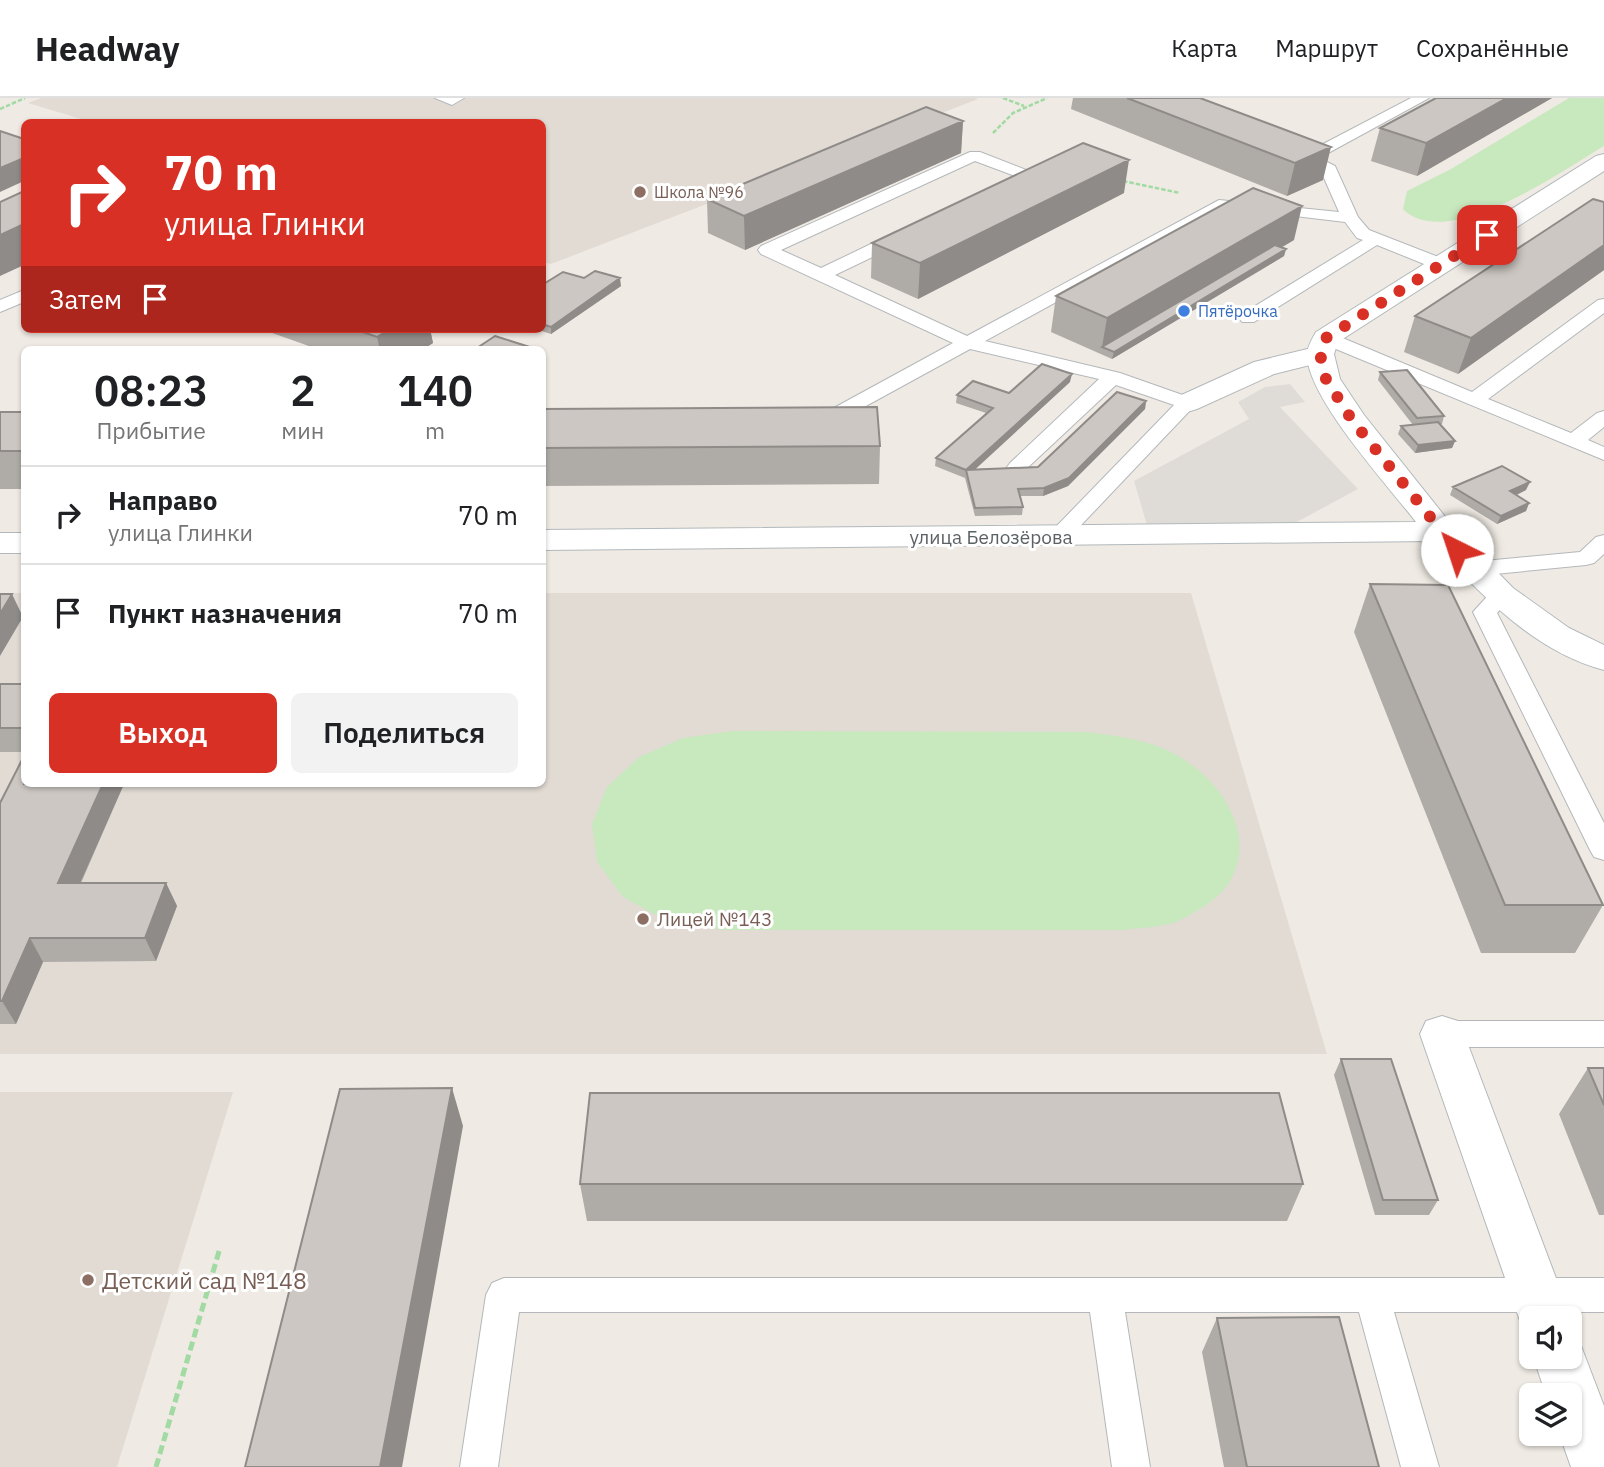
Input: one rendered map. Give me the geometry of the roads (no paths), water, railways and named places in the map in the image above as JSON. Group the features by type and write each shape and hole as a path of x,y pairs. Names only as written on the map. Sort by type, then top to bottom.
{"street":[{"path":"1187,403 1323,346 1440,264 1604,161"},
{"path":"1323,346 1326,379 1352,420 1440,531 1474,569 1501,595 1557,636 1604,659"},
{"name":"улица Белозёрова","path":"546,540 1440,531"},
{"path":"0,543 21,543"},
{"path":"1441,1034 1541,1306"},
{"path":"1564,1369 1599,1467"}],"lane":[{"path":"442,98 452,101 457,98"},
{"path":"1307,158 1422,98"},
{"path":"1283,149 1327,166 1350,218 1363,234 1440,264"},
{"path":"992,193 1028,176 975,155 767,250 968,343 1113,377 1187,403 1058,536"},
{"path":"799,421 826,421 1225,202 1350,218"},
{"path":"821,275 918,228"},
{"path":"1248,318 1376,239"},
{"path":"0,307 21,296"},
{"path":"1474,400 1604,304"},
{"path":"1323,346 1474,400 1604,454"},
{"path":"1017,467 1113,377"},
{"path":"1574,441 1604,416"},
{"path":"1474,569 1586,558 1604,541"},
{"path":"1501,595 1485,612 1604,849"},
{"path":"1441,1034 1604,1034"},
{"path":"479,1467 504,1295 1372,1295 1527,1306"},
{"path":"1105,1295 1131,1467"},
{"path":"1372,1295 1420,1467"},
{"path":"1546,1306 1604,1295"}],"place":[{"name":"Школа №96","path":"640,192"},
{"name":"Пятёрочка","path":"1184,311"},
{"name":"Лицей №143","path":"643,919"},
{"name":"Детский сад №148","path":"88,1280"}]}
